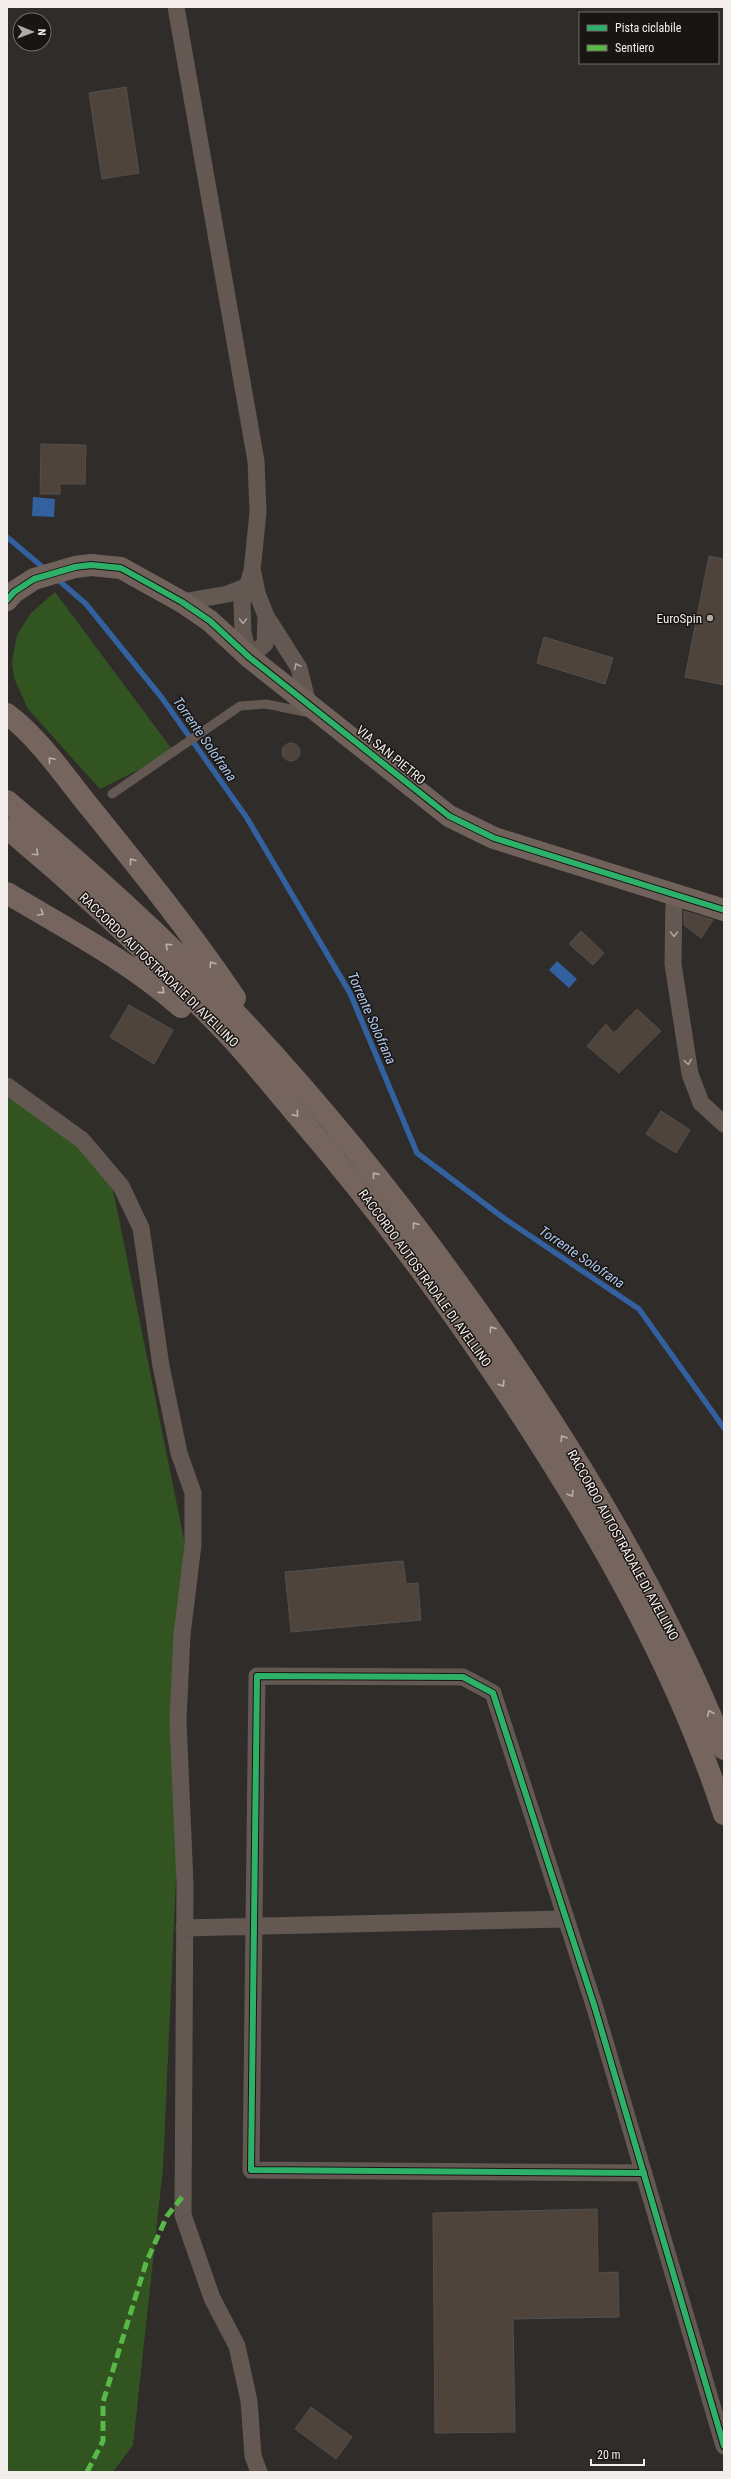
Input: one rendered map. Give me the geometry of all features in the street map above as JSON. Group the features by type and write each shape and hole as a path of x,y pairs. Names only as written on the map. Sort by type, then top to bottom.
{"highway":[{"path":"8,713 75,789 205,954 273,1054"},
{"name":"RACCORDO AUTOSTRADALE DI AVELLINO","path":"7,801 69,854 223,1000 320,1108 410,1218 495,1333 574,1456 646,1581 680,1645 724,1749"},
{"name":"RACCORDO AUTOSTRADALE DI AVELLINO","path":"7,828 124,933 222,1028 281,1096 387,1224 468,1333 550,1457 620,1578 665,1665 695,1734 724,1814"},
{"path":"7,893 94,943 152,982 281,1096"}],"street":[{"path":"176,7 256,461 258,512 250,578 242,603 243,633 249,657 265,644 266,616"},
{"name":"VIA SAN PIETRO","path":"7,600 14,592 34,579 75,567 91,565 121,568 182,602 210,621 249,657 449,816 494,838 724,910"},
{"path":"182,602 228,594 250,578"},
{"path":"250,578 266,616 299,668 308,704"},
{"path":"674,895 673,964 690,1074 701,1103 724,1124"},
{"path":"7,1086 82,1140 121,1186 141,1228 161,1366 179,1452 193,1494 193,1545 182,1635 178,1720 185,1884 183,2215 212,2298 237,2346 249,2401 252,2456 259,2472"},
{"path":"644,2173 251,2170 257,1676 463,1677 493,1693 566,1919 644,2173 724,2446"},
{"path":"184,1928 566,1919"}],"lane":[{"path":"112,794 240,706 252,703 266,704 325,717"}],"green space":[{"path":"55,592 171,748 154,762 100,789 28,709 14,678 12,661 17,635 31,613"},
{"path":"7,1098 23,1100 107,1160 190,1569 163,2168 133,2445 113,2472 7,2472"}],"water":[{"path":"33,497 55,499 54,517 32,516"},
{"path":"557,961 577,979 569,988 549,970"}],"building":[{"path":"126,87 139,173 102,179 89,93"},
{"path":"41,444 86,445 85,484 60,484 60,494 40,494"},
{"name":"EuroSpin","path":"709,556 724,559 724,685 685,677"},
{"path":"544,637 613,658 605,684 537,663"},
{"path":"291,743 297,746 300,752 297,758 291,761 285,758 282,752 285,746"},
{"path":"684,911 713,920 701,938 684,925"},
{"path":"581,931 604,953 593,965 569,944"},
{"path":"129,1005 173,1030 154,1064 110,1037"},
{"path":"637,1009 661,1031 619,1073 587,1046 606,1024 614,1033"},
{"path":"661,1111 690,1130 676,1153 646,1134"},
{"path":"403,1561 406,1584 418,1583 421,1620 291,1632 285,1572"},
{"path":"597,2209 598,2273 618,2272 619,2317 513,2319 515,2432 435,2433 433,2213"},
{"path":"311,2407 352,2437 336,2459 295,2429"}],"waterway":[{"name":"Torrente Solofrana","path":"7,537 46,570"},
{"name":"Torrente Solofrana","path":"56,578 86,604 162,698 247,818 350,993 417,1153 505,1219 639,1309 724,1428"}],"marked path":[{"path":"87,2472 103,2441 103,2402 146,2263 167,2216 183,2196"}],"cycle path":[{"path":"7,600 14,592 34,579 75,567 91,565 121,568 182,602 210,621 249,657 449,816 494,838 724,910"},
{"path":"644,2173 251,2170 257,1676 463,1677 493,1693 595,2008 724,2446"}],"place":[{"name":"EuroSpin","path":"710,618"}]}
